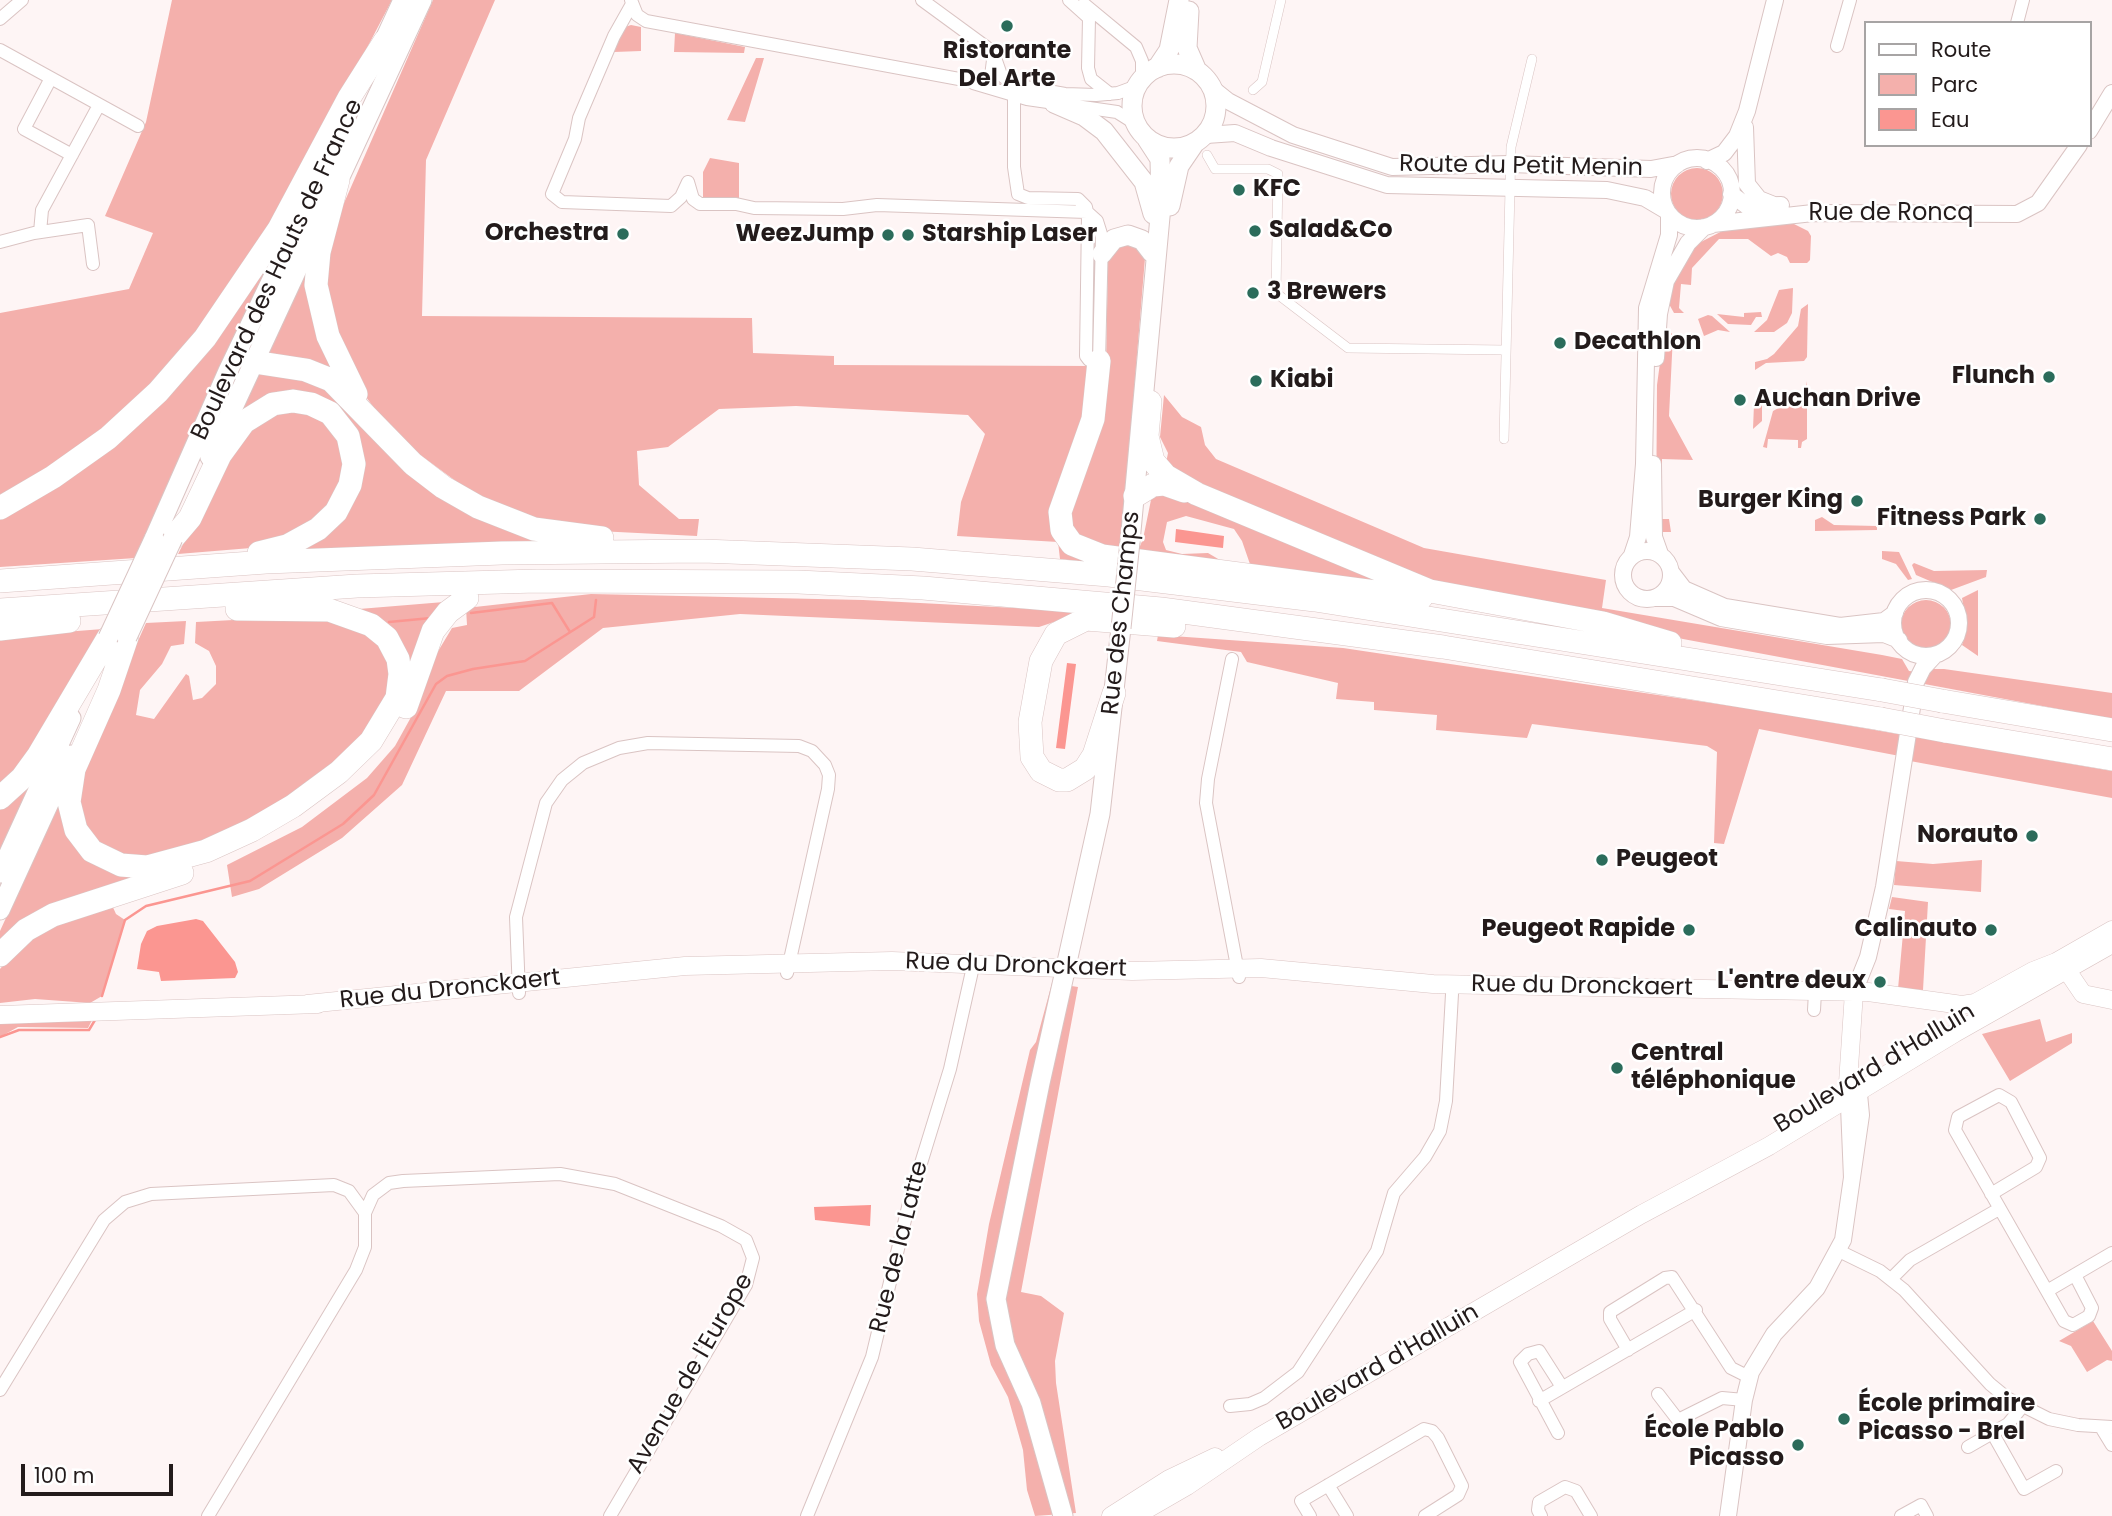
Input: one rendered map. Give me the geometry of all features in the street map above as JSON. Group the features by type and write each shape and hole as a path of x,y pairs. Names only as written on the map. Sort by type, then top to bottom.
{"highway":[{"path":"0,508 66,469 119,429 163,386 205,338 279,229 353,90 385,41"},
{"path":"338,180 319,252 317,294 335,356 377,426"},
{"path":"1099,361 1093,419 1060,512 1064,535 1081,550 1113,558 1451,602 1511,606"},
{"path":"254,362 295,367 326,377 347,393 413,464 443,487 489,513 522,525 566,535 728,543 779,553"},
{"path":"163,538 190,518 236,431 255,414 279,403 305,402 324,410 344,430 354,456 352,479 344,500 325,524 304,538 278,549 215,558 188,567"},
{"path":"1150,402 1147,436 1153,461 1166,476 1197,494"},
{"path":"1135,496 1147,487 1164,484 1197,494 1430,591 1622,627 1763,670"},
{"path":"0,581 188,567 514,552 779,553 987,564 1237,589 1476,623 2112,730"},
{"path":"0,610 411,584 594,580 638,583 798,582 993,593 1161,609 1443,647 2112,759"},
{"path":"0,627 237,609 467,597 638,583"},
{"path":"0,955 26,930 53,915 211,862 271,834 328,797 365,767 386,744 401,719 433,631 448,612 467,597"},
{"path":"117,637 109,690 75,769 69,802 76,830 92,851 121,865 147,867 206,851 293,806 339,772 371,741 397,698 400,674 398,659 387,638 371,625 329,610 237,609"},
{"path":"1114,693 1094,755 1085,769 1067,780 1059,780 1041,771 1032,757 1030,736 1037,677 1051,639 1066,626 1081,620 1093,618 1307,636 1386,646 1443,647"},
{"path":"0,799 17,784 38,756 117,637"}],"main road":[{"name":"Boulevard des Hauts de France","path":"163,538 228,370 403,0"},
{"name":"Boulevard des Hauts de France","path":"163,538 254,362 422,0"},
{"path":"1179,0 1169,50 1145,78 1132,102 1141,131 1170,148 1202,145 1216,113 1213,89 1197,71 1187,48 1190,0"},
{"path":"1145,78 1177,64 1197,71"},
{"path":"1054,103 1094,122 1141,177 1151,203 1154,284"},
{"name":"Rue des Champs","path":"1036,1420 1028,1395 1005,1345 996,1306 999,1276 1024,1164 1058,1047 1069,972 1095,883 1154,284 1161,164 1159,155 1141,131"},
{"name":"Rue des Champs","path":"1142,425 1150,402 1171,196 1179,166 1202,145"},
{"path":"1102,254 1114,239 1128,235 1142,240 1152,253"},
{"path":"215,406 233,374 254,362"},
{"path":"0,873 163,538"},
{"path":"0,910 117,637"},
{"name":"Boulevard d'Halluin","path":"2060,969 2112,930"},
{"name":"Boulevard d'Halluin","path":"1135,1516 1187,1486 1259,1437 1642,1214 1753,1155 1851,1091 2060,969 2112,944"},
{"name":"Rue du Dronckaert","path":"0,1015 439,1001 519,988 788,968 940,961 1069,972"},
{"name":"Rue du Dronckaert","path":"788,968 1069,972 1239,972 1279,969 1433,984 1725,990 1814,1001 1854,992 1969,1005 2060,969"},
{"path":"2060,969 2083,994 2112,1000"},
{"path":"2060,969 2069,995 2077,1002 2112,1007"},
{"name":"Rue du Dronckaert","path":"1239,972 1452,994 1648,995 1725,990"},
{"path":"1851,1091 1854,992"},
{"name":"Rue du Dronckaert","path":"0,1008 94,1010"},
{"path":"1036,1420 1044,1483 1055,1516"},
{"path":"1036,1420 1063,1516"},
{"name":"Boulevard d'Halluin","path":"1111,1516 1169,1479 1259,1437"}],"street":[{"path":"0,19 22,0"},
{"path":"922,0 996,55 1003,78 1014,85 1065,94 1111,94 1145,78 1136,47 1078,0"},
{"path":"1069,0 1088,18 1088,68 1091,79 1111,94"},
{"path":"1253,90 1262,82 1281,0"},
{"path":"1707,161 1720,156 1732,146 1746,111 1775,0"},
{"path":"1837,47 1850,0"},
{"path":"2018,21 2023,0"},
{"path":"631,2 636,15 646,21 959,79 980,81 991,76 993,65 989,50"},
{"path":"631,2 584,106 575,139 552,194 562,202 671,206 681,197 688,182 693,198 700,204 843,209 877,205 992,206 1087,212"},
{"path":"0,50 138,126"},
{"path":"1504,439 1510,147 1532,59"},
{"path":"51,78 24,129 72,155"},
{"path":"959,79 1014,96 1117,112 1141,131"},
{"name":"Route du Petit Menin","path":"1213,89 1228,101 1293,135 1385,165 1416,168 1510,164 1643,169 1678,164"},
{"path":"2091,128 2112,93"},
{"path":"1014,96 1013,167 1016,187 1021,196 1078,199 1100,225 1102,254 1099,361 1089,360 1086,356 1087,212"},
{"path":"40,232 42,210 99,105"},
{"path":"1746,111 1747,184 1759,199 1776,206"},
{"path":"1745,127 1725,214 1691,239 1673,265 1663,289 1658,314 1653,513 1654,540 1660,554 1684,589 1725,607 1840,626 1884,621 1895,613 1903,600 1919,592 1933,591 1948,600 1958,617 1958,631 1950,646 1935,655 1923,668 1916,682 1911,717 1893,772 1871,914 1854,975 1854,992"},
{"name":"Route du Petit Menin","path":"1202,145 1235,133 1271,148 1387,185 1616,191 1651,200 1668,213"},
{"path":"1202,145 1215,169 1268,169 1278,174 1276,293 1348,348 1506,350"},
{"name":"Rue de Roncq","path":"1708,226 1814,213 2017,214 2035,206 2077,147"},
{"path":"1731,191 1721,169 1707,161 1694,159 1678,164 1668,174 1662,187 1668,213 1669,234 1647,309 1644,464 1637,541 1623,571 1626,587 1637,598 1674,597 1721,618 1827,636 1884,634 1924,656 1935,655"},
{"path":"992,206 1007,198 1013,167"},
{"name":"Rue de Roncq","path":"1731,191 1747,206 2018,207 2030,203 2053,180"},
{"path":"1668,213 1685,226 1708,226"},
{"path":"0,242 40,232 88,225 93,264"},
{"path":"1632,555 1647,551 1660,554"},
{"path":"1656,598 1668,588 1671,572"},
{"path":"1895,613 1894,627 1904,646 1916,682"},
{"path":"1232,659 1208,779 1206,803 1239,972"},
{"path":"519,988 516,917 546,803 562,780 583,763 619,748 648,743 799,746 812,751 825,765 829,775 828,789 788,968"},
{"name":"Rue de la Latte","path":"807,1516 872,1357 910,1199 950,1069 972,971"},
{"path":"1230,1406 1250,1404 1264,1398 1298,1372 1377,1251 1394,1193 1425,1157 1440,1131 1446,1101 1452,994"},
{"path":"1728,1516 1749,1377 1769,1341 1818,1288 1839,1251 1852,1178 1851,1091"},
{"path":"1991,1194 2036,1167 2040,1158 2011,1102 1999,1095 1960,1115 1954,1124 1991,1194 2047,1291 2067,1324 2073,1325 2091,1314 2092,1305 2075,1275"},
{"name":"Avenue de l'Europe","path":"365,1213 373,1195 389,1183 569,1174 615,1184 721,1226 746,1240 753,1258 746,1285 610,1516"},
{"path":"0,1390 104,1220 125,1202 151,1194 334,1185 349,1191 365,1213 365,1247 356,1270 208,1516"},
{"path":"1891,1279 1910,1260 2000,1209"},
{"path":"1839,1251 1891,1279 1927,1312 1990,1384 2022,1407 2058,1421 2107,1427 2112,1446"},
{"path":"2047,1291 2112,1253"},
{"path":"1628,1350 1610,1319 1610,1312 1646,1288 1672,1277 1696,1310 1731,1368 1749,1377"},
{"path":"1539,1401 1696,1310"},
{"path":"1558,1433 1520,1362 1528,1354 1539,1351 1562,1387"},
{"path":"1658,1394 1678,1420 1722,1398 1744,1400"},
{"path":"1968,1447 2013,1421 2022,1407"},
{"path":"1310,1516 1301,1501 1428,1429 1438,1438 1462,1486 1458,1495 1425,1516"},
{"path":"1993,1434 2024,1489 2056,1471"},
{"path":"1328,1485 1347,1516"},
{"path":"1541,1516 1539,1502 1565,1487 1576,1491 1591,1516"},
{"path":"1901,1516 1920,1504 1927,1516"}],"green space":[{"path":"172,0 392,0 285,205 176,361 73,456 0,499 0,313 129,289 153,233 105,216 146,122"},
{"path":"433,0 495,0 426,160 422,316 752,318 753,353 834,356 834,365 1094,366 1091,405 1057,500 1096,563 1060,559 1058,542 957,536 961,502 985,434 968,415 796,406 719,409 668,447 637,451 639,485 679,519 699,519 697,536 598,531 527,516 468,490 412,449 386,424 366,397 326,306 330,235"},
{"path":"625,27 641,27 641,51 614,52"},
{"path":"675,33 745,47 744,53 674,52"},
{"path":"756,58 764,58 745,122 727,120"},
{"path":"710,158 739,163 739,199 703,198 703,172"},
{"path":"1697,168 1707,170 1715,176 1721,184 1721,204 1715,212 1707,218 1697,220 1687,218 1679,212 1673,204 1671,194 1673,184 1679,176 1687,170"},
{"path":"1790,222 1808,231 1811,236 1810,260 1807,263 1790,263 1787,257 1778,253 1771,256 1748,239 1719,239 1692,268 1691,285 1681,284 1679,308 1684,313 1674,313 1669,304 1673,285 1697,244 1730,227"},
{"path":"280,240 136,558 0,567 0,516 65,479"},
{"path":"1134,244 1145,258 1121,550 1087,544 1070,526 1073,490 1106,366 1108,253 1112,247"},
{"path":"309,263 332,369 267,354"},
{"path":"1793,288 1792,313 1787,323 1774,332 1754,332 1767,320 1779,290"},
{"path":"1808,304 1807,357 1804,361 1766,363 1755,370 1755,362 1774,354 1798,326 1801,309"},
{"path":"1761,312 1762,317 1756,317 1751,325 1728,324 1717,314 1744,317 1744,313"},
{"path":"1708,315 1730,332 1718,330 1704,336 1698,319"},
{"path":"1665,326 1673,335 1669,416 1693,460 1662,459 1662,519 1669,519 1671,532 1656,532 1657,385"},
{"path":"261,367 322,381 371,433 536,535 532,541 293,552 358,480 321,401 238,420"},
{"path":"1807,381 1807,439 1802,442 1801,448 1798,448 1798,440 1768,439 1767,448 1763,447 1773,411 1784,405 1799,406 1804,402"},
{"path":"1164,395 1182,417 1201,427 1205,445 1216,459 1424,548 1606,580 1602,608 1902,659 1909,671 1928,673 1933,669 1944,669 2112,693 2112,719 1683,639 1416,578 1165,468 1168,453 1160,437"},
{"path":"1762,400 1762,421 1753,429 1754,404"},
{"path":"291,408 327,421 343,442 342,490 298,533 251,548 178,554 231,451 259,420"},
{"path":"1161,489 1408,588 1251,567 1242,541 1234,529 1186,516 1167,522 1163,542 1166,550 1182,554 1208,553 1225,563 1137,553 1143,539 1152,495"},
{"path":"1822,517 1834,525 1877,526 1877,530 1815,531 1815,520"},
{"path":"1882,551 1899,552 1912,579 1908,580 1896,564 1882,559"},
{"path":"1914,563 1934,571 1987,570 1986,577 1951,590 1916,575 1912,565"},
{"path":"1978,590 1978,656 1962,645 1967,629 1962,598"},
{"path":"591,594 863,600 1073,611 1072,616 1039,627 740,614 603,628 519,691 446,691 402,785 342,838 259,889 232,897 227,865 302,827 367,778 395,746 410,719 431,654 437,653 452,628 467,625 466,608"},
{"path":"1926,600 1944,607 1951,625 1944,643 1926,650 1908,643 1901,625 1908,607"},
{"path":"444,602 406,681 359,609"},
{"path":"309,616 361,626 387,651 393,688 359,743 262,815 177,852 130,859 91,841 77,804 91,746 146,623 186,621 184,644 171,646 162,664 140,690 136,715 154,719 186,674 189,676 193,700 202,698 216,684 216,666 209,651 195,643 196,622"},
{"path":"103,629 56,713 0,789 0,637"},
{"path":"1158,635 1343,648 1765,711 2112,771 2112,798 1910,761 1910,758 1759,729 1724,844 1714,843 1717,752 1707,746 1532,724 1527,738 1436,730 1437,715 1374,710 1374,702 1336,699 1338,683 1247,662 1241,652 1157,641"},
{"path":"33,781 0,852 0,806"},
{"path":"62,795 70,832 152,872 0,948 0,931"},
{"path":"1982,860 1981,892 1894,885 1896,861 1933,864"},
{"path":"1892,897 1928,902 1923,990 1898,989 1905,911 1889,909"},
{"path":"111,903 116,914 125,920 102,996 90,1003 35,999 0,1003 0,969 20,945 42,929"},
{"path":"1052,983 1078,987 1021,1292 1041,1296 1064,1313 1055,1361 1056,1383 1076,1513 1035,1516 1027,1490 1023,1450 1008,1397 991,1365 979,1321 977,1294 989,1224 1030,1050 1036,1042"},
{"path":"94,1016 88,1028 18,1027 0,1037 0,1019"},
{"path":"2040,1019 2046,1042 2072,1033 2072,1043 2010,1081 1982,1034"},
{"path":"2093,1321 2112,1351 2112,1361 2107,1360 2087,1372 2071,1346 2059,1341"}],"water":[{"path":"1176,529 1224,536 1223,548 1175,542"},
{"path":"1067,663 1076,664 1065,749 1056,748"},
{"path":"196,919 203,921 235,962 238,972 235,978 161,981 159,972 137,969 141,944 147,931 157,926"},
{"path":"871,1205 870,1226 815,1220 814,1207"}],"waterway":[{"path":"102,996 125,920 146,906 250,881 343,824 374,795 436,684 447,676 473,669 525,661 594,617 596,600"},
{"path":"471,613 552,603 570,632"},
{"path":"389,622 431,618"},
{"path":"0,1037 19,1030 89,1030 95,1020"}],"place":[{"name":"Ristorante Del Arte","path":"1007,26"},
{"name":"KFC","path":"1239,190"},
{"name":"Salad&Co","path":"1255,231"},
{"name":"Orchestra","path":"623,234"},
{"name":"WeezJump","path":"888,235"},
{"name":"Starship Laser","path":"908,235"},
{"name":"3 Brewers","path":"1253,293"},
{"name":"Decathlon","path":"1560,343"},
{"name":"Flunch","path":"2049,377"},
{"name":"Kiabi","path":"1256,381"},
{"name":"Auchan Drive","path":"1740,400"},
{"name":"Burger King","path":"1857,501"},
{"name":"Fitness Park","path":"2040,519"},
{"name":"Norauto","path":"2032,836"},
{"name":"Peugeot","path":"1602,860"},
{"name":"Peugeot Rapide","path":"1689,930"},
{"name":"Calinauto","path":"1991,930"},
{"name":"L'entre deux","path":"1880,982"},
{"name":"Central téléphonique","path":"1617,1068"},
{"name":"École primaire Picasso - Brel","path":"1844,1419"},
{"name":"École Pablo Picasso","path":"1798,1445"}]}
